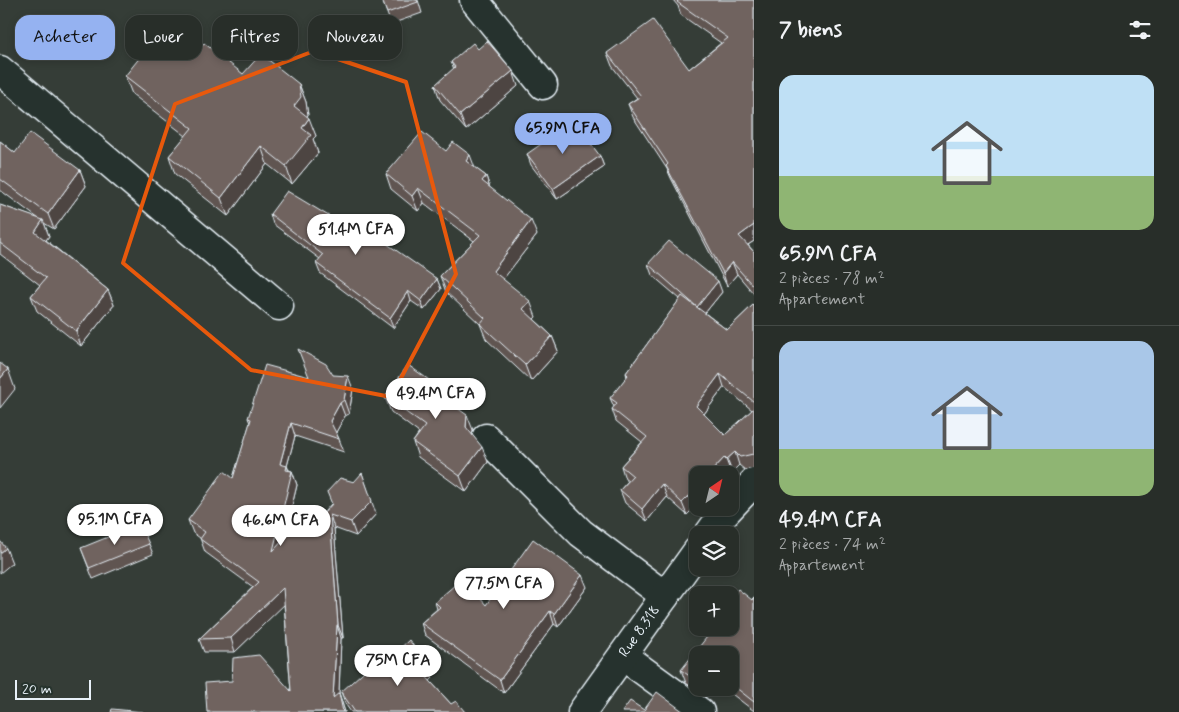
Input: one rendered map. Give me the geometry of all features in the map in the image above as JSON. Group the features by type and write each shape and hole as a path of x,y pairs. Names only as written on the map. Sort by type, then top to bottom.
{"street":[{"path":"474,0 544,86"},
{"path":"0,70 279,306"},
{"path":"486,438 581,533 665,596"},
{"path":"714,526 754,482"},
{"name":"Rue 8.318","path":"582,712 689,563"},
{"path":"623,656 700,712"}],"highlighted area":[{"path":"314,51 406,82 456,274 391,397 251,370 123,263 175,104"}],"building":[{"path":"382,0 417,0 418,2 387,13"},
{"path":"679,0 754,0 754,225 739,236 754,252 754,287 732,262 723,273 666,166 668,164 628,104 641,96 607,53 653,20 689,69 728,38 677,2"},
{"path":"487,41 513,71 460,115 435,85 455,67 451,62 473,43 478,49"},
{"path":"204,43 212,49 212,60 225,60 243,74 256,60 269,60 299,84 301,97 294,106 309,118 302,128 311,135 286,166 261,146 221,198 169,156 192,128 125,76 138,60 202,60 202,45"},
{"path":"574,121 600,156 553,189 527,154"},
{"path":"422,132 446,151 453,142 470,155 466,161 486,176 482,181 531,220 493,271 530,301 523,309 552,336 525,365 480,324 485,318 440,276 480,235 418,188 412,196 386,174"},
{"path":"30,133 80,170 48,214 0,179 0,141 15,153"},
{"path":"287,191 347,227 353,220 437,279 421,301 408,291 390,318 316,263 323,255 270,214"},
{"path":"0,205 43,220 35,232 108,290 76,331 31,296 46,278 0,243"},
{"path":"669,241 718,281 697,307 648,264"},
{"path":"682,296 727,330 754,304 754,402 720,374 696,406 725,435 754,408 754,455 740,457 735,452 727,459 725,457 716,466 689,466 689,496 682,503 662,484 642,509 620,490 633,476 621,466 647,437 612,409 617,403 610,398 628,375 626,373"},
{"path":"298,349 326,364 333,375 348,376 344,400 340,403 330,421 339,439 291,423 280,464 287,466 286,470 292,471 273,551 303,519 315,523 332,504 327,492 340,478 354,482 362,473 372,501 351,522 330,515 338,625 333,698 339,693 343,712 207,712 205,683 232,681 233,658 259,655 291,691 283,588 231,638 199,639 259,582 200,539 205,532 188,520 224,471 233,478 251,419 248,418 265,365 309,377"},
{"path":"0,363 8,369 0,379"},
{"path":"408,365 450,395 446,400 467,415 466,427 482,447 460,476 413,442 425,426 385,397"},
{"path":"140,524 149,544 89,568 81,548"},
{"path":"533,539 582,575 554,614 550,611 500,680 421,623 440,607 435,602 463,578 486,605"},
{"path":"0,541 6,548 0,553"},
{"path":"739,590 752,600 754,597 754,702 739,690 739,646 700,646 708,636 739,636"},
{"path":"409,640 429,666 422,672 451,704 456,701 465,712 355,712 341,692 372,664 377,670"},
{"path":"689,660 689,676 681,670"},
{"path":"657,692 684,712 622,712 630,701 644,710"},
{"path":"112,709 143,712 111,712"}]}
